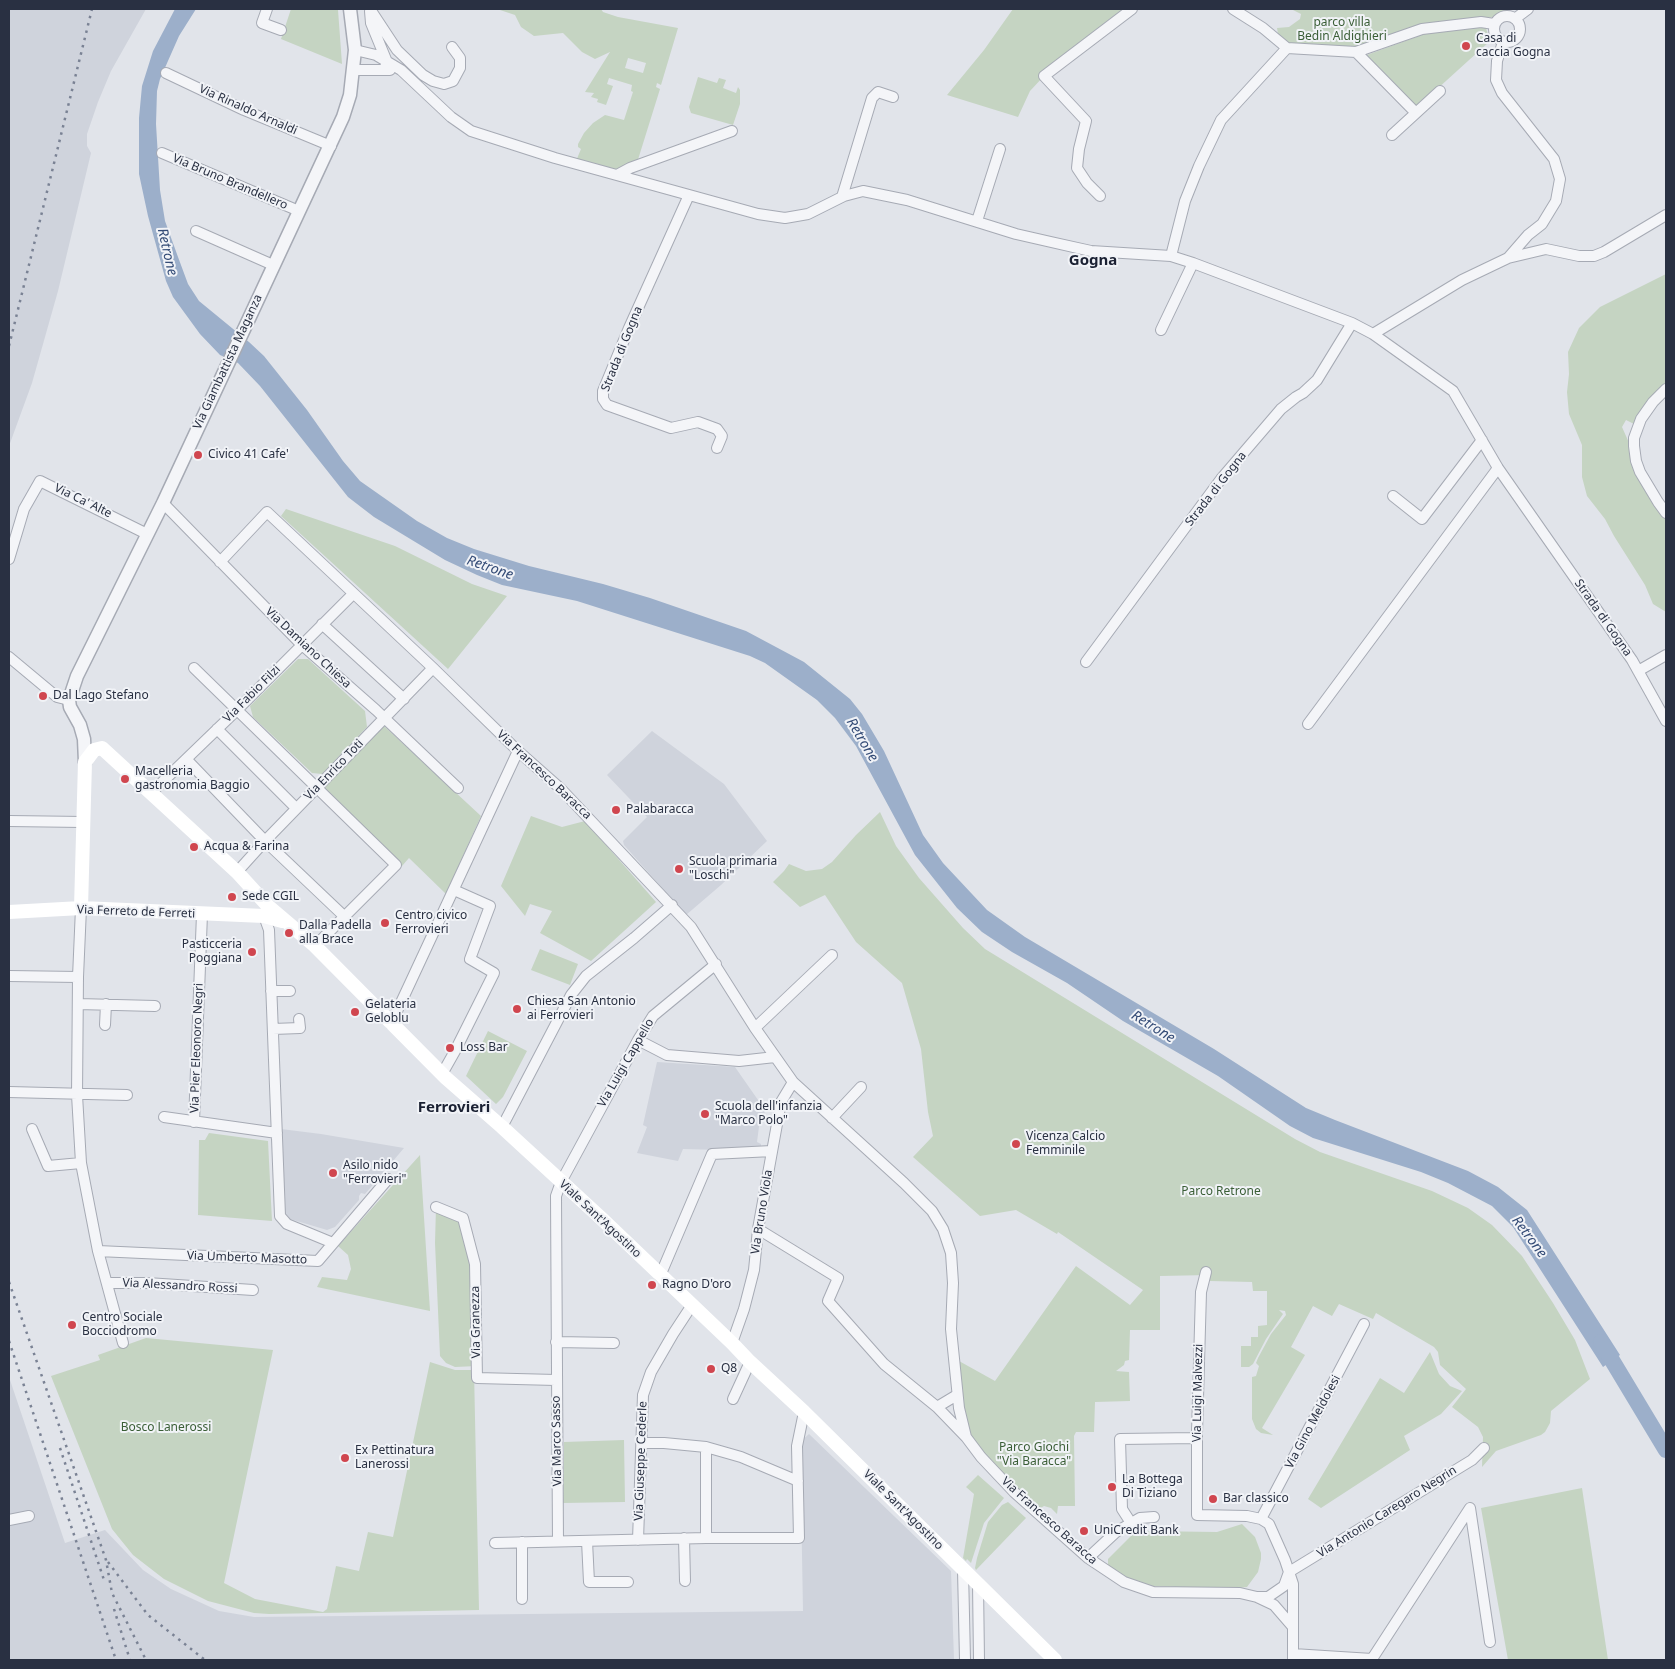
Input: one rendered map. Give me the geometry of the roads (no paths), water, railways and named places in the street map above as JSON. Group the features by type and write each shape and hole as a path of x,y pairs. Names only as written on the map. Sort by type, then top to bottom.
{"main road":[{"path":"85,762 94,750 102,748 237,872 266,911"},
{"name":"Via Alessandro Rossi","path":"81,908 85,762"},
{"name":"Via Ferreto de Ferreti","path":"9,912 81,908 202,914 266,911 285,922"},
{"name":"Viale Sant'Agostino","path":"285,922 315,946 444,1076 602,1219 804,1412 1055,1660"}],"street":[{"path":"267,9 262,23 281,30"},
{"path":"370,9 397,50 423,75 433,81 444,84 453,81 460,68 460,58 452,47"},
{"path":"370,9 371,23 386,66"},
{"path":"1100,196 1077,168 1086,121 1044,76 1132,9"},
{"path":"1233,9 1263,28 1287,48 1356,52 1422,29 1481,22 1494,24"},
{"path":"1516,18 1528,9"},
{"name":"Via Giambattista Maganza","path":"69,700 77,676 163,502 343,117 350,95 355,50 350,12"},
{"path":"1503,17 1516,18 1519,25 1519,33 1516,39 1503,42 1495,35 1493,30 1494,24 1503,17"},
{"path":"1503,42 1497,61 1496,80 1502,93 1554,159 1560,180 1556,201 1542,224 1528,235 1508,258"},
{"path":"1171,256 1185,201 1221,120 1287,48"},
{"name":"Strada di Gogna","path":"355,50 376,55 386,66"},
{"path":"1356,52 1416,113"},
{"name":"Strada di Gogna","path":"353,70 386,66 401,70 451,117 471,131 758,214 785,218 808,214 842,197 863,192 907,200 1016,234 1090,250 1171,256 1352,323 1373,334 1453,391 1498,468 1638,671 1666,721"},
{"name":"Via Rinaldo Arnaldi","path":"166,73 244,110 330,146"},
{"path":"1392,135 1440,91"},
{"path":"842,197 872,98 878,92 893,97"},
{"path":"618,175 630,168 732,131"},
{"path":"977,221 1000,149"},
{"name":"Via Bruno Brandellero","path":"162,153 298,211"},
{"name":"Strada di Gogna","path":"689,195 629,328 603,391 603,399 607,405 670,428 698,422 717,429 722,436 718,448"},
{"path":"1373,334 1462,280 1508,258 1546,249 1579,256 1594,256 1666,215"},
{"path":"196,231 273,264"},
{"path":"1161,330 1193,263"},
{"name":"Strada di Gogna","path":"1086,662 1221,479 1281,409 1303,393 1316,380 1352,323"},
{"path":"1666,390 1653,402 1641,419 1634,438 1636,461 1640,472 1666,513"},
{"path":"1393,496 1422,519 1482,440"},
{"path":"1308,724 1498,468"},
{"name":"Via Ca' Alte","path":"9,559 24,509 40,481 147,534"},
{"name":"Via Damiano Chiesa","path":"163,502 302,644 458,788"},
{"name":"Via Francesco Baracca","path":"220,562 267,512 518,751 562,789 691,927 774,1057 794,1082 932,1211 943,1228 951,1253 953,1283 951,1328 959,1408 966,1437 1014,1492 1088,1558 1124,1582 1153,1592 1240,1593 1257,1597 1274,1605 1293,1627"},
{"name":"Via Fabio Filzi","path":"151,793 353,594"},
{"path":"322,624 404,699"},
{"name":"Strada di Gogna","path":"1638,671 1666,655"},
{"path":"9,657 57,697 69,700 72,712 80,725 102,748"},
{"path":"194,668 396,865 315,946"},
{"name":"Via Enrico Toti","path":"237,872 296,808 433,668"},
{"path":"80,725 84,739 85,762"},
{"path":"216,729 296,808"},
{"path":"391,1024 518,751"},
{"path":"186,760 265,841 345,917"},
{"path":"9,821 83,822"},
{"path":"444,1076 494,973 470,959 490,906 454,890"},
{"path":"502,1127 571,995 586,976 672,905"},
{"name":"Via Alessandro Rossi","path":"81,908 78,977 77,1095 81,1163 98,1252 123,1343"},
{"path":"266,911 269,930 280,1216 288,1224 332,1243"},
{"name":"Via Pier Eleonoro Negri","path":"194,1122 202,914"},
{"path":"755,1028 832,955"},
{"name":"Via Luigi Cappello","path":"561,1182 653,1016 716,964"},
{"path":"9,976 78,977"},
{"path":"271,991 290,991"},
{"path":"78,1004 155,1006"},
{"path":"105,1025 106,1004"},
{"path":"273,1028 300,1028 299,1019"},
{"path":"638,1040 666,1054 739,1061 774,1057"},
{"name":"Via Bruno Viola","path":"732,1343 744,1309 754,1270 758,1229 781,1102 794,1082"},
{"path":"832,1118 861,1087"},
{"path":"9,1092 127,1095"},
{"name":"Via Pier Eleonoro Negri","path":"164,1118 277,1133"},
{"path":"32,1129 48,1166 81,1163"},
{"path":"660,1276 712,1154 772,1152"},
{"name":"Via Umberto Masotto","path":"98,1252 318,1261 388,1179"},
{"name":"Via Marco Sasso","path":"558,1541 556,1196 561,1182"},
{"name":"Via Granezza","path":"436,1206 464,1218 474,1264 477,1378 556,1380"},
{"path":"758,1229 838,1278 828,1300 884,1364 937,1406 966,1437"},
{"name":"Via Luigi Malvezzi","path":"1206,1272 1201,1292 1197,1515 1247,1516 1261,1520"},
{"name":"Via Alessandro Rossi","path":"107,1283 147,1283 253,1290"},
{"name":"Via Giuseppe Cederle","path":"638,1540 643,1395 651,1372 692,1305"},
{"name":"Via Gino Meldolesi","path":"1261,1520 1364,1324"},
{"path":"556,1342 614,1342"},
{"path":"733,1400 750,1362"},
{"path":"937,1406 958,1395"},
{"path":"495,1543 684,1538 799,1538 797,1446 804,1412"},
{"path":"1131,1523 1122,1509 1120,1439 1197,1438"},
{"path":"641,1443 706,1447 740,1457 798,1481"},
{"path":"706,1447 706,1538"},
{"name":"Via Antonio Caregaro Negrin","path":"1289,1572 1472,1460 1484,1448"},
{"path":"1261,1520 1269,1524 1293,1584 1293,1657 1372,1659 1470,1508 1490,1642"},
{"path":"9,1520 29,1516"},
{"path":"1088,1558 1116,1532 1140,1518 1154,1517"},
{"path":"684,1538 685,1581"},
{"path":"587,1541 589,1582 628,1582"},
{"path":"522,1542 522,1600"},
{"path":"963,1570 965,1660"},
{"path":"1257,1597 1268,1596 1284,1586 1289,1572"},
{"path":"978,1584 979,1660"}],"water":[{"path":"175,9 196,9 179,36 160,79 157,91 156,124 160,190 165,221 188,284 199,301 264,356 360,481 417,521 447,538 474,549 529,566 603,584 650,598 746,631 804,662 850,699 862,714 884,751 923,835 943,863 987,910 1025,937 1214,1049 1306,1108 1468,1171 1498,1187 1527,1210 1620,1355 1603,1367 1513,1227 1492,1206 1448,1183 1421,1172 1313,1138 1290,1126 1218,1076 1123,1021 1067,983 1012,952 982,932 957,908 915,855 856,746 835,718 817,700 765,663 750,656 577,601 502,585 445,560 374,517 348,497 260,386 238,363 220,355 200,334 173,297 166,281 148,216 139,174 139,118 142,86 153,51"}],"waterway":[{"name":"Retrone","path":"1601,1342 1666,1450"}],"railway":[{"path":"9,346 92,9"},
{"path":"9,1282 106,1560 112,1593 146,1660"},
{"path":"9,1341 116,1660"},
{"path":"60,1448 105,1583"},
{"path":"108,1562 148,1615 205,1660"},
{"path":"114,1609 130,1660"}],"place":[{"name":"Casa di caccia Gogna","path":"1466,46"},
{"name":"Civico 41 Cafe'","path":"198,455"},
{"name":"Dal Lago Stefano","path":"43,696"},
{"name":"Macelleria gastronomia Baggio","path":"125,779"},
{"name":"Palabaracca","path":"616,810"},
{"name":"Acqua & Farina","path":"194,847"},
{"name":"Scuola primaria \"Loschi\"","path":"679,869"},
{"name":"Sede CGIL","path":"232,897"},
{"name":"Centro civico Ferrovieri","path":"385,923"},
{"name":"Dalla Padella alla Brace","path":"289,933"},
{"name":"Pasticceria Poggiana","path":"252,952"},
{"name":"Chiesa San Antonio ai Ferrovieri","path":"517,1009"},
{"name":"Gelateria Geloblu","path":"355,1012"},
{"name":"Loss Bar","path":"450,1048"},
{"name":"Scuola dell'infanzia \"Marco Polo\"","path":"705,1114"},
{"name":"Vicenza Calcio Femminile","path":"1016,1144"},
{"name":"Asilo nido \"Ferrovieri\"","path":"333,1173"},
{"name":"Ragno D'oro","path":"652,1285"},
{"name":"Centro Sociale Bocciodromo","path":"72,1325"},
{"name":"Q8","path":"711,1369"},
{"name":"Ex Pettinatura Lanerossi","path":"345,1458"},
{"name":"La Bottega Di Tiziano","path":"1112,1487"},
{"name":"Bar classico","path":"1213,1499"},
{"name":"UniCredit Bank","path":"1084,1531"}],"district":[{"name":"Gogna","path":"1093,261"},
{"name":"Ferrovieri","path":"454,1108"}],"park label":[{"name":"parco villa Bedin Aldighieri","path":"1342,30"},
{"name":"Parco Retrone","path":"1221,1192"},
{"name":"Bosco Lanerossi","path":"166,1428"},
{"name":"Parco Giochi \"Via Baracca\"","path":"1034,1455"}]}
